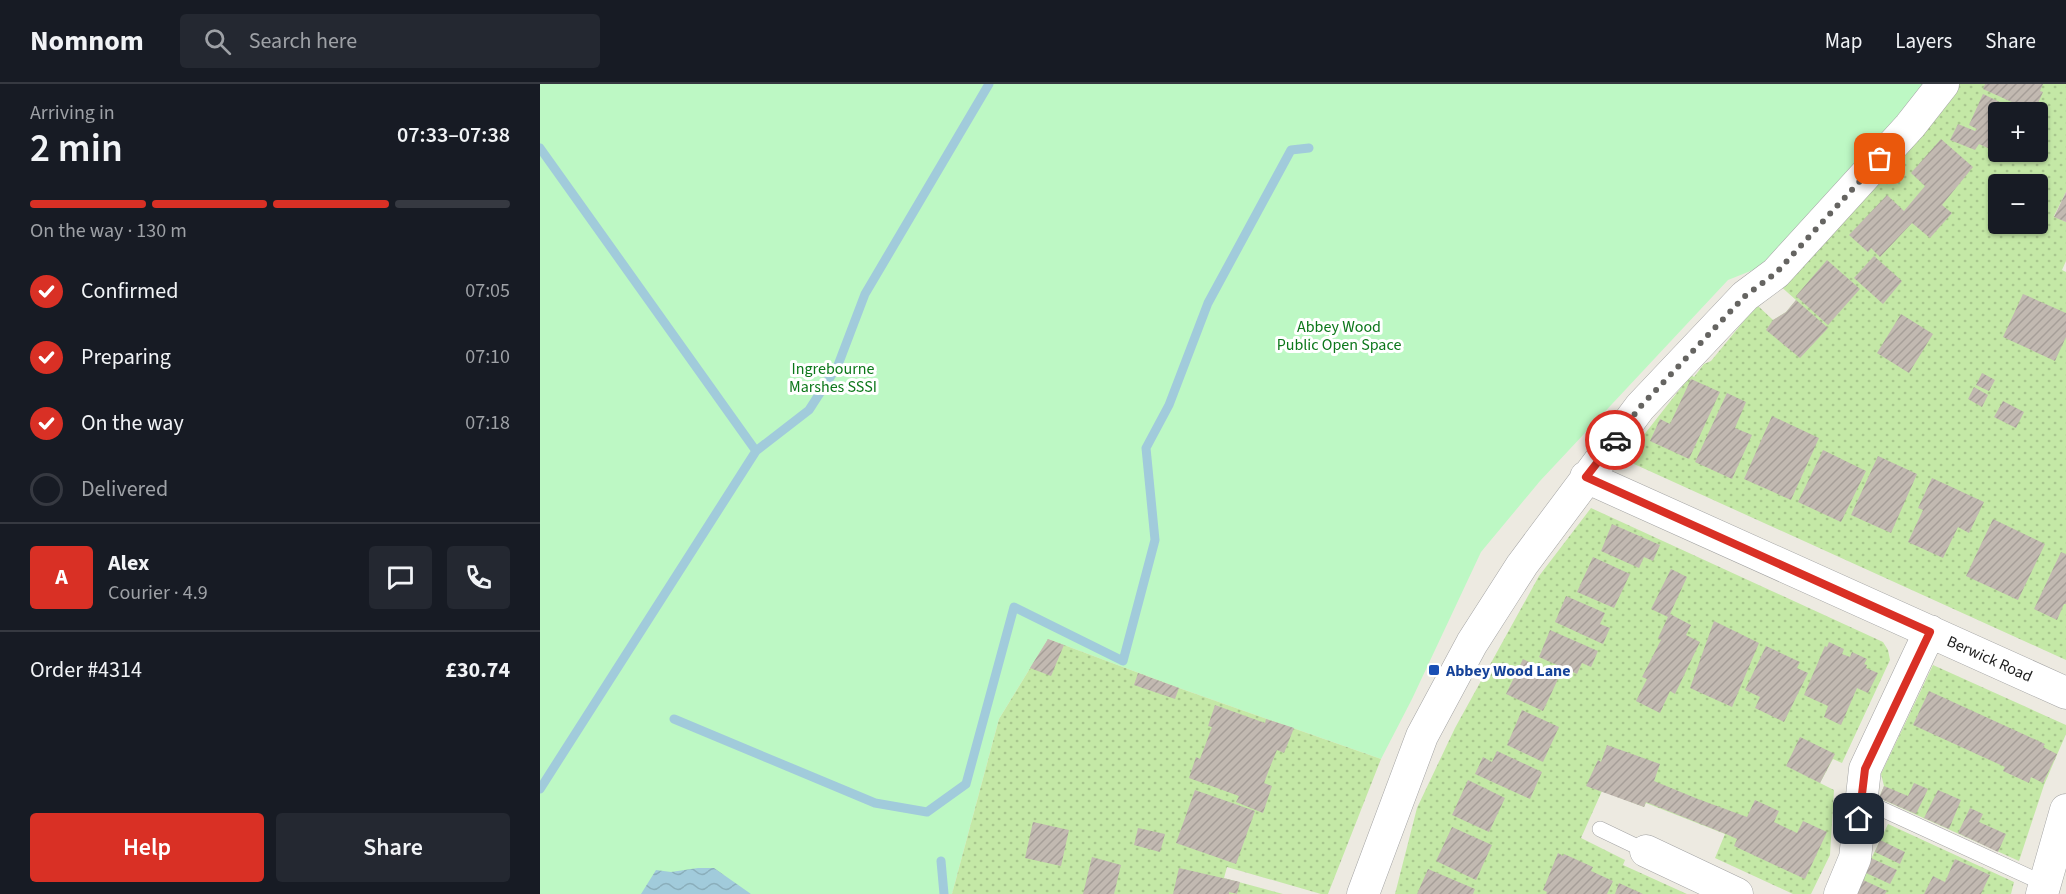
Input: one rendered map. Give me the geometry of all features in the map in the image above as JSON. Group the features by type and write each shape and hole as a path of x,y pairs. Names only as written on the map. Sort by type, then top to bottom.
{"street":[{"path":"1363,894 1422,736 1478,634 1522,565 1640,407 1745,296 1776,273 1910,126 1943,84"},
{"name":"Berwick Road","path":"1586,477 2066,693"},
{"path":"1840,894 1855,858 1865,769 1930,632"},
{"path":"2050,883 2066,810"},
{"path":"1646,851 1737,894"}],"lane":[{"path":"1862,800 2050,883"},
{"path":"1600,830 1646,851"}],"green space":[{"name":"Ingrebourne Marshes SSSI","path":"540,84 1927,84 1763,266 1728,280 1540,481 1481,552 1412,699 1381,759 1048,639 999,719 952,894 540,894"},
{"path":"1952,84 2066,84 2066,192 2054,216 2066,222 2066,261 2062,270 2066,272 2066,660 1634,464 1630,458 1632,450 1691,375 1694,377 1704,364 1711,361 1757,305 1773,320 1786,312 1796,300 1777,283"},
{"path":"1591,508 1883,642 1888,650 1890,660 1842,763 1833,759 1820,783 1834,790 1830,855 1811,894 1793,894 1715,858 1725,834 1646,803 1644,807 1602,791 1581,838 1625,860 1623,865 1687,894 1395,894 1417,808 1455,728 1539,576"},
{"path":"1048,639 1381,759 1328,894 1321,894 1227,867 1224,878 1283,894 952,894 999,719"},
{"path":"1933,665 2066,725 2066,734 2044,785 2019,861 1879,798 1884,786 1881,774"},
{"path":"1888,824 2014,882 2011,894 1854,894"}],"water":[{"path":"714,868 751,894 641,894 656,870 671,872"}],"building":[{"path":"1985,84 2043,84 2040,91 2043,92 2038,102 2012,102 1983,89"},
{"path":"1983,94 2000,102 1988,102 1988,148 1979,144 1975,150 1950,140 1958,124 1975,131 1977,129 1969,125"},
{"path":"1941,139 1973,167 1942,205 1952,213 1930,238 1912,223 1880,257 1871,248 1868,252 1849,235 1887,195 1904,211 1925,186 1911,173"},
{"path":"2066,192 2066,222 2054,217"},
{"path":"1874,256 1902,281 1883,304 1854,278"},
{"path":"1827,260 1860,289 1828,325 1796,296"},
{"path":"2023,294 2066,313 2066,337 2055,361 2003,337"},
{"path":"1796,300 1828,328 1800,358 1766,330 1773,320 1786,312"},
{"path":"1901,314 1933,334 1909,373 1877,353"},
{"path":"1982,373 1995,380 1989,391 1976,385"},
{"path":"1691,379 1720,392 1689,459 1650,441 1660,419 1670,424"},
{"path":"1974,387 1988,395 1982,407 1968,399"},
{"path":"1727,393 1746,402 1735,428 1752,435 1732,479 1695,462"},
{"path":"2003,401 2024,412 2016,428 1994,417"},
{"path":"1772,416 1819,438 1791,500 1744,479"},
{"path":"1823,450 1866,471 1841,522 1798,502"},
{"path":"1878,456 1917,474 1891,533 1851,515"},
{"path":"1932,478 1984,502 1969,533 1958,527 1943,558 1908,542 1923,510 1918,508"},
{"path":"1993,519 2045,544 2018,600 1966,576"},
{"path":"1612,524 1660,545 1653,561 1644,557 1639,568 1601,551"},
{"path":"2061,552 2066,554 2066,604 2057,620 2034,609"},
{"path":"1593,557 1630,574 1614,608 1577,592"},
{"path":"1671,569 1687,577 1670,614 1691,625 1686,635 1700,642 1675,694 1670,691 1660,713 1636,701 1647,679 1642,677 1661,640 1658,638 1668,617 1651,609"},
{"path":"1566,596 1605,613 1600,624 1610,628 1603,644 1555,622"},
{"path":"1714,621 1759,643 1732,707 1690,688"},
{"path":"1550,630 1598,651 1591,667 1582,663 1577,674 1539,657"},
{"path":"1048,639 1064,645 1051,676 1030,668"},
{"path":"1829,642 1844,649 1842,654 1850,657 1852,652 1867,659 1864,664 1867,665 1866,668 1878,673 1868,693 1857,688 1841,725 1824,717 1828,706 1804,695 1825,646 1827,647"},
{"path":"1766,646 1800,662 1797,668 1808,673 1784,722 1755,708 1760,697 1745,690"},
{"path":"1523,659 1559,677 1543,711 1506,694"},
{"path":"1138,673 1179,688 1175,699 1134,685"},
{"path":"1929,691 2045,744 2043,747 2057,754 2043,783 2031,777 2029,783 2003,771 2005,767 1913,725"},
{"path":"1215,705 1265,723 1266,719 1294,728 1284,753 1277,750 1264,783 1272,786 1263,813 1236,802 1239,796 1189,778 1196,757 1200,759 1212,727 1208,726"},
{"path":"1522,710 1559,727 1543,762 1507,745"},
{"path":"1800,737 1835,754 1820,783 1786,766"},
{"path":"1607,745 1660,764 1654,781 1698,799 1747,817 1755,800 1779,811 1774,822 1797,833 1803,821 1827,832 1805,879 1734,846 1737,839 1726,834 1646,802 1644,807 1586,786 1598,760 1601,762"},
{"path":"1497,751 1542,772 1530,799 1475,774 1483,757 1492,762"},
{"path":"1468,780 1505,798 1489,832 1452,815"},
{"path":"1914,783 1928,789 1916,814 1879,798 1884,786 1908,796"},
{"path":"1195,790 1255,811 1236,864 1176,843"},
{"path":"1938,790 1961,800 1949,829 1924,818"},
{"path":"1970,808 1983,814 1979,822 2006,834 1998,852 1958,833"},
{"path":"1033,822 1069,830 1061,866 1025,858"},
{"path":"1452,827 1492,845 1476,880 1436,861"},
{"path":"1138,828 1165,834 1160,852 1134,845"},
{"path":"1880,840 1905,852 1900,864 1875,852"},
{"path":"1558,853 1593,867 1591,871 1613,881 1607,894 1546,894 1547,892 1543,890"},
{"path":"1092,857 1121,865 1114,894 1083,894"},
{"path":"1871,858 1897,870 1890,884 1864,872"},
{"path":"1955,859 1990,875 1981,894 1924,894 1933,876 1945,882"},
{"path":"1179,868 1240,882 1237,894 1229,892 1229,894 1173,894"},
{"path":"1428,869 1475,889 1473,894 1417,894"},
{"path":"1861,879 1887,891 1885,894 1854,894"},
{"path":"1619,883 1643,894 1615,894"}],"waterway":[{"path":"540,789 756,451 809,410 838,365 865,294 989,84"},
{"path":"540,148 756,451"},
{"path":"674,719 875,803 927,812 966,784 1014,607 1123,661 1155,540 1146,448 1169,405 1208,303 1291,150 1309,148"},
{"path":"941,861 944,894"}],"way so far":[{"path":"1615,440 1640,407 1745,296 1776,273 1880,159"}],"place":[{"name":"Abbey Wood Lane","path":"1434,670"}],"route":[{"path":"1615,440 1586,477 1930,632 1865,769 1859,819"}],"park label":[{"name":"Abbey Wood Public Open Space","path":"1339,335"}]}
